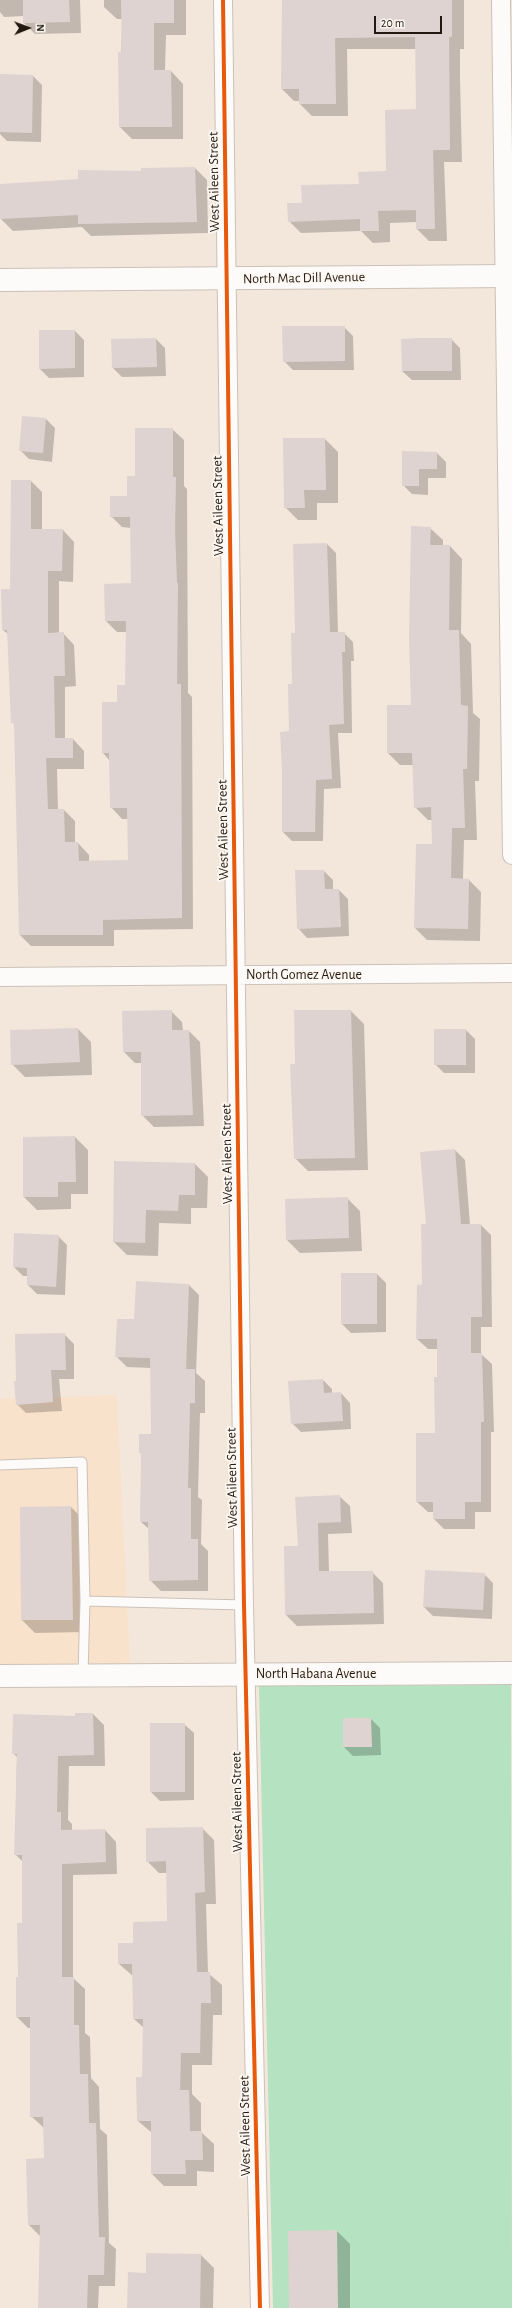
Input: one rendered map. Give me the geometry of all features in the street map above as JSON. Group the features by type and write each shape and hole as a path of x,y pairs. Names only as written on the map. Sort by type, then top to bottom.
{"street":[{"name":"West Aileen Street","path":"223,0 244,1605 260,2308"},
{"path":"501,0 508,276 512,855"},
{"name":"North Mac Dill Avenue","path":"0,280 508,276"},
{"name":"North Gomez Avenue","path":"0,977 512,973"},
{"name":"North Habana Avenue","path":"0,1676 512,1673"}],"lane":[{"path":"0,1465 82,1462 85,1602 83,1675"},
{"path":"85,1602 244,1605"}],"shaded area":[{"path":"117,1395 130,1664 0,1664 0,1399"}],"green space":[{"path":"511,1685 512,2308 273,2308 259,1686"}],"building":[{"path":"23,0 69,0 70,22 23,23"},
{"path":"121,0 174,0 174,23 154,23 154,70 171,70 172,127 119,127 118,52 122,52"},
{"path":"282,0 452,0 452,37 449,37 450,150 433,150 435,229 416,229 416,210 378,211 379,231 360,231 360,219 288,222 287,203 302,203 301,185 359,184 358,172 386,171 385,110 416,109 415,37 335,38 336,104 299,104 299,89 281,89"},
{"path":"0,74 33,75 32,133 0,132"},
{"path":"195,167 197,222 78,224 78,215 0,219 0,184 78,179 78,170 141,171 141,168"},
{"path":"282,326 345,326 345,361 283,362"},
{"path":"39,330 75,330 75,368 39,369"},
{"path":"156,338 157,367 112,368 111,339"},
{"path":"452,338 452,371 402,371 401,339"},
{"path":"22,416 46,418 43,453 19,451"},
{"path":"135,428 173,428 173,477 176,477 175,530 178,583 177,684 181,684 182,918 103,920 103,935 19,935 14,723 11,723 7,630 2,630 1,589 10,589 11,480 31,480 31,529 63,529 62,571 48,571 48,633 64,632 65,676 54,676 55,738 73,738 73,758 46,758 48,809 64,809 65,842 78,842 79,861 128,860 127,808 110,808 109,753 102,753 102,702 117,702 117,685 125,685 126,621 105,621 104,584 131,583 130,517 110,517 110,496 127,496 127,476 135,476"},
{"path":"283,438 325,438 326,490 304,490 305,508 284,508"},
{"path":"402,451 437,452 437,469 419,469 419,486 402,486"},
{"path":"411,526 431,527 430,545 450,545 449,630 459,630 461,705 468,706 467,769 463,769 465,828 452,828 451,878 469,879 468,929 414,928 416,844 432,844 431,807 414,808 412,753 387,753 387,705 411,705 409,638"},
{"path":"327,543 330,632 345,632 345,652 342,652 344,724 329,725 332,779 316,780 315,832 282,832 282,771 280,732 289,731 288,684 292,684 291,633 295,633 293,544"},
{"path":"295,870 324,870 325,889 339,889 341,927 297,929"},
{"path":"172,1010 172,1030 189,1030 193,1115 141,1116 141,1052 123,1052 122,1011"},
{"path":"294,1010 351,1010 355,1158 294,1159 290,1064 295,1064"},
{"path":"78,1028 80,1062 11,1065 10,1030"},
{"path":"434,1029 466,1029 466,1065 434,1065"},
{"path":"75,1136 76,1182 58,1182 58,1197 23,1197 23,1137"},
{"path":"455,1149 461,1224 481,1224 482,1317 471,1317 471,1353 482,1353 484,1422 481,1422 481,1502 465,1502 465,1519 433,1519 433,1502 416,1502 416,1433 435,1433 434,1377 437,1377 437,1339 416,1339 417,1285 422,1285 421,1224 426,1224 420,1152"},
{"path":"114,1161 195,1163 195,1195 179,1195 178,1211 146,1210 145,1243 113,1242"},
{"path":"348,1197 349,1238 286,1240 285,1199"},
{"path":"14,1233 59,1235 56,1287 27,1285 27,1268 13,1267"},
{"path":"341,1273 377,1273 377,1324 341,1324"},
{"path":"136,1281 189,1284 186,1369 195,1369 195,1403 190,1403 188,1488 191,1488 191,1539 198,1539 198,1580 149,1581 148,1522 140,1522 141,1453 139,1453 139,1434 151,1434 150,1358 115,1357 117,1319 134,1319"},
{"path":"65,1333 66,1370 51,1370 53,1402 16,1405 14,1381 16,1381 15,1334"},
{"path":"323,1379 324,1393 341,1392 343,1421 291,1424 288,1381"},
{"path":"340,1495 341,1522 318,1523 319,1571 373,1571 374,1613 285,1615 284,1546 298,1546 295,1497"},
{"path":"71,1506 73,1620 21,1620 20,1507"},
{"path":"425,1570 485,1573 483,1610 423,1607"},
{"path":"75,1713 93,1713 94,1755 58,1756 57,1812 61,1812 61,1830 105,1829 106,1862 62,1864 62,1977 74,1977 74,2025 79,2025 80,2074 88,2074 89,2123 96,2123 99,2237 105,2237 104,2275 88,2275 87,2308 38,2308 40,2225 28,2225 26,2159 44,2158 43,2117 30,2117 30,2017 16,2017 16,1977 18,1977 17,1923 22,1923 22,1855 14,1855 17,1754 12,1754 13,1714 75,1716"},
{"path":"343,1718 371,1718 372,1747 343,1747"},
{"path":"150,1723 185,1723 185,1792 150,1792"},
{"path":"203,1827 205,1892 195,1893 197,1972 210,1972 211,2003 201,2003 200,2053 181,2053 180,2090 189,2090 190,2131 202,2131 203,2160 185,2160 186,2174 151,2174 151,2121 137,2121 136,2077 142,2077 143,2019 133,2019 132,1964 118,1964 118,1943 133,1943 133,1922 167,1921 166,1861 146,1862 146,1828"},
{"path":"337,2230 338,2308 289,2308 288,2231"},
{"path":"146,2253 201,2254 200,2308 127,2308 128,2272 146,2273"}],"cycle path":[{"path":"223,0 244,1605 260,2308"}]}
